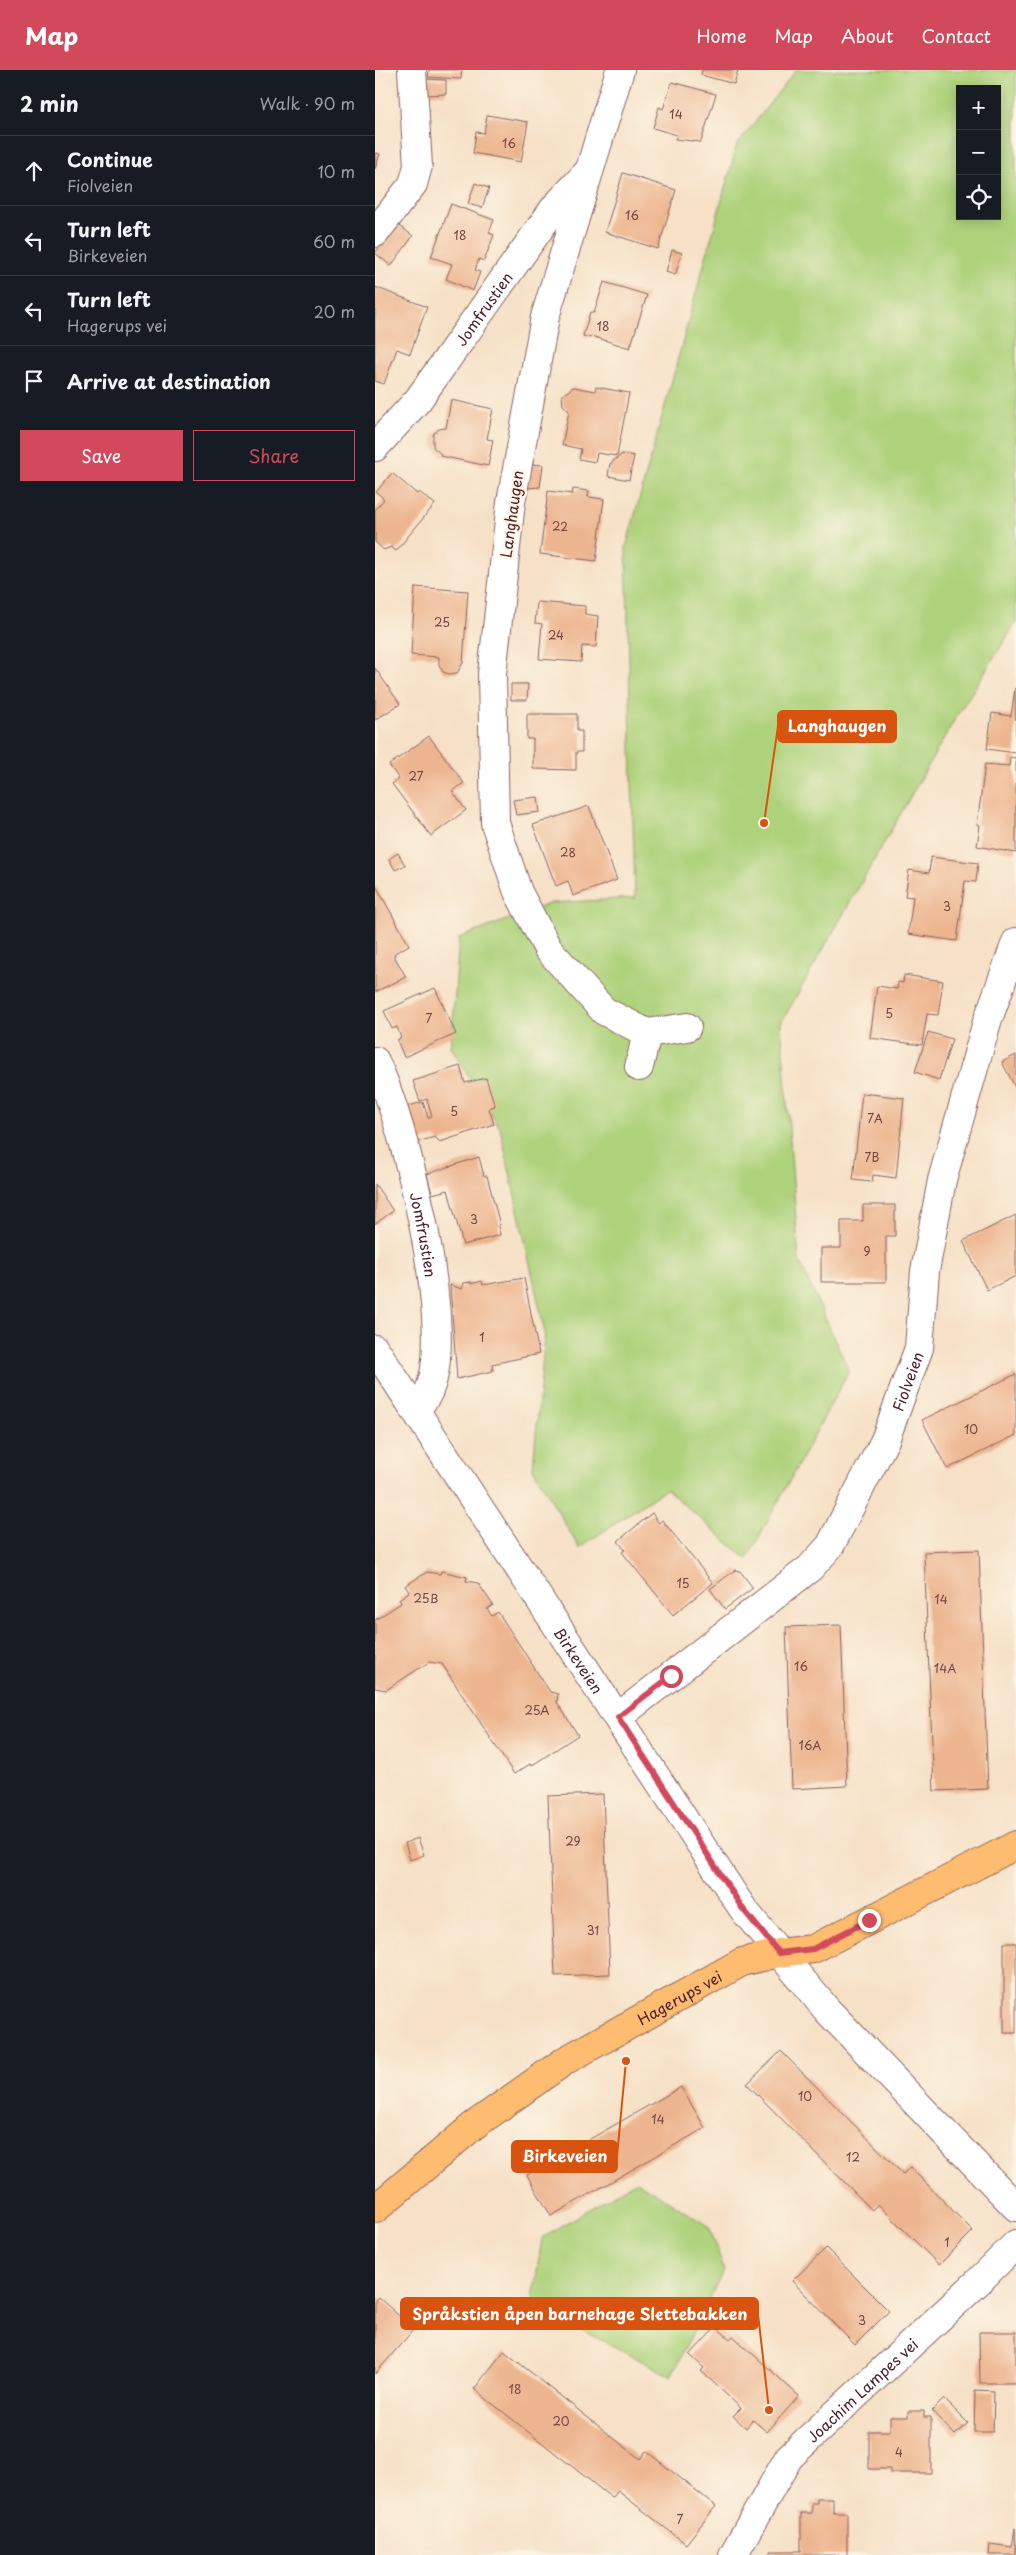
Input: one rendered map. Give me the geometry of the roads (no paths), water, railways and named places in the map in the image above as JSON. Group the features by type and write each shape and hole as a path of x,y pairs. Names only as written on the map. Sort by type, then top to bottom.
{"main road":[{"name":"Hagerups vei","path":"375,2209 473,2126 566,2060 742,1962 779,1953 813,1949 1016,1845"}],"street":[{"path":"375,233 413,184 418,166 412,70"},
{"name":"Langhaugen","path":"620,70 545,317 511,502 492,674 495,822 518,892 548,949 604,1011 647,1033"},
{"name":"Jomfrustien","path":"375,447 418,400 555,207 590,169"},
{"name":"Fiolveien","path":"618,1717 810,1568 830,1546 881,1449 919,1348 925,1271 942,1180 987,1022 1016,942"},
{"path":"639,1068 647,1033 687,1027"},
{"name":"Jomfrustien","path":"375,1061 386,1084 411,1172 432,1276 437,1352 430,1389 415,1410"},
{"name":"Birkeveien","path":"375,1349 743,1909 827,2010 1016,2207"},
{"name":"Joachim Lampes vei","path":"733,2555 789,2457 978,2282 1016,2244"}],"place":[{"name":"Langhaugen","path":"764,823"},
{"name":"Birkeveien","path":"626,2061"},
{"name":"Språkstien åpen barnehage Slettebakken","path":"769,2410"}]}
